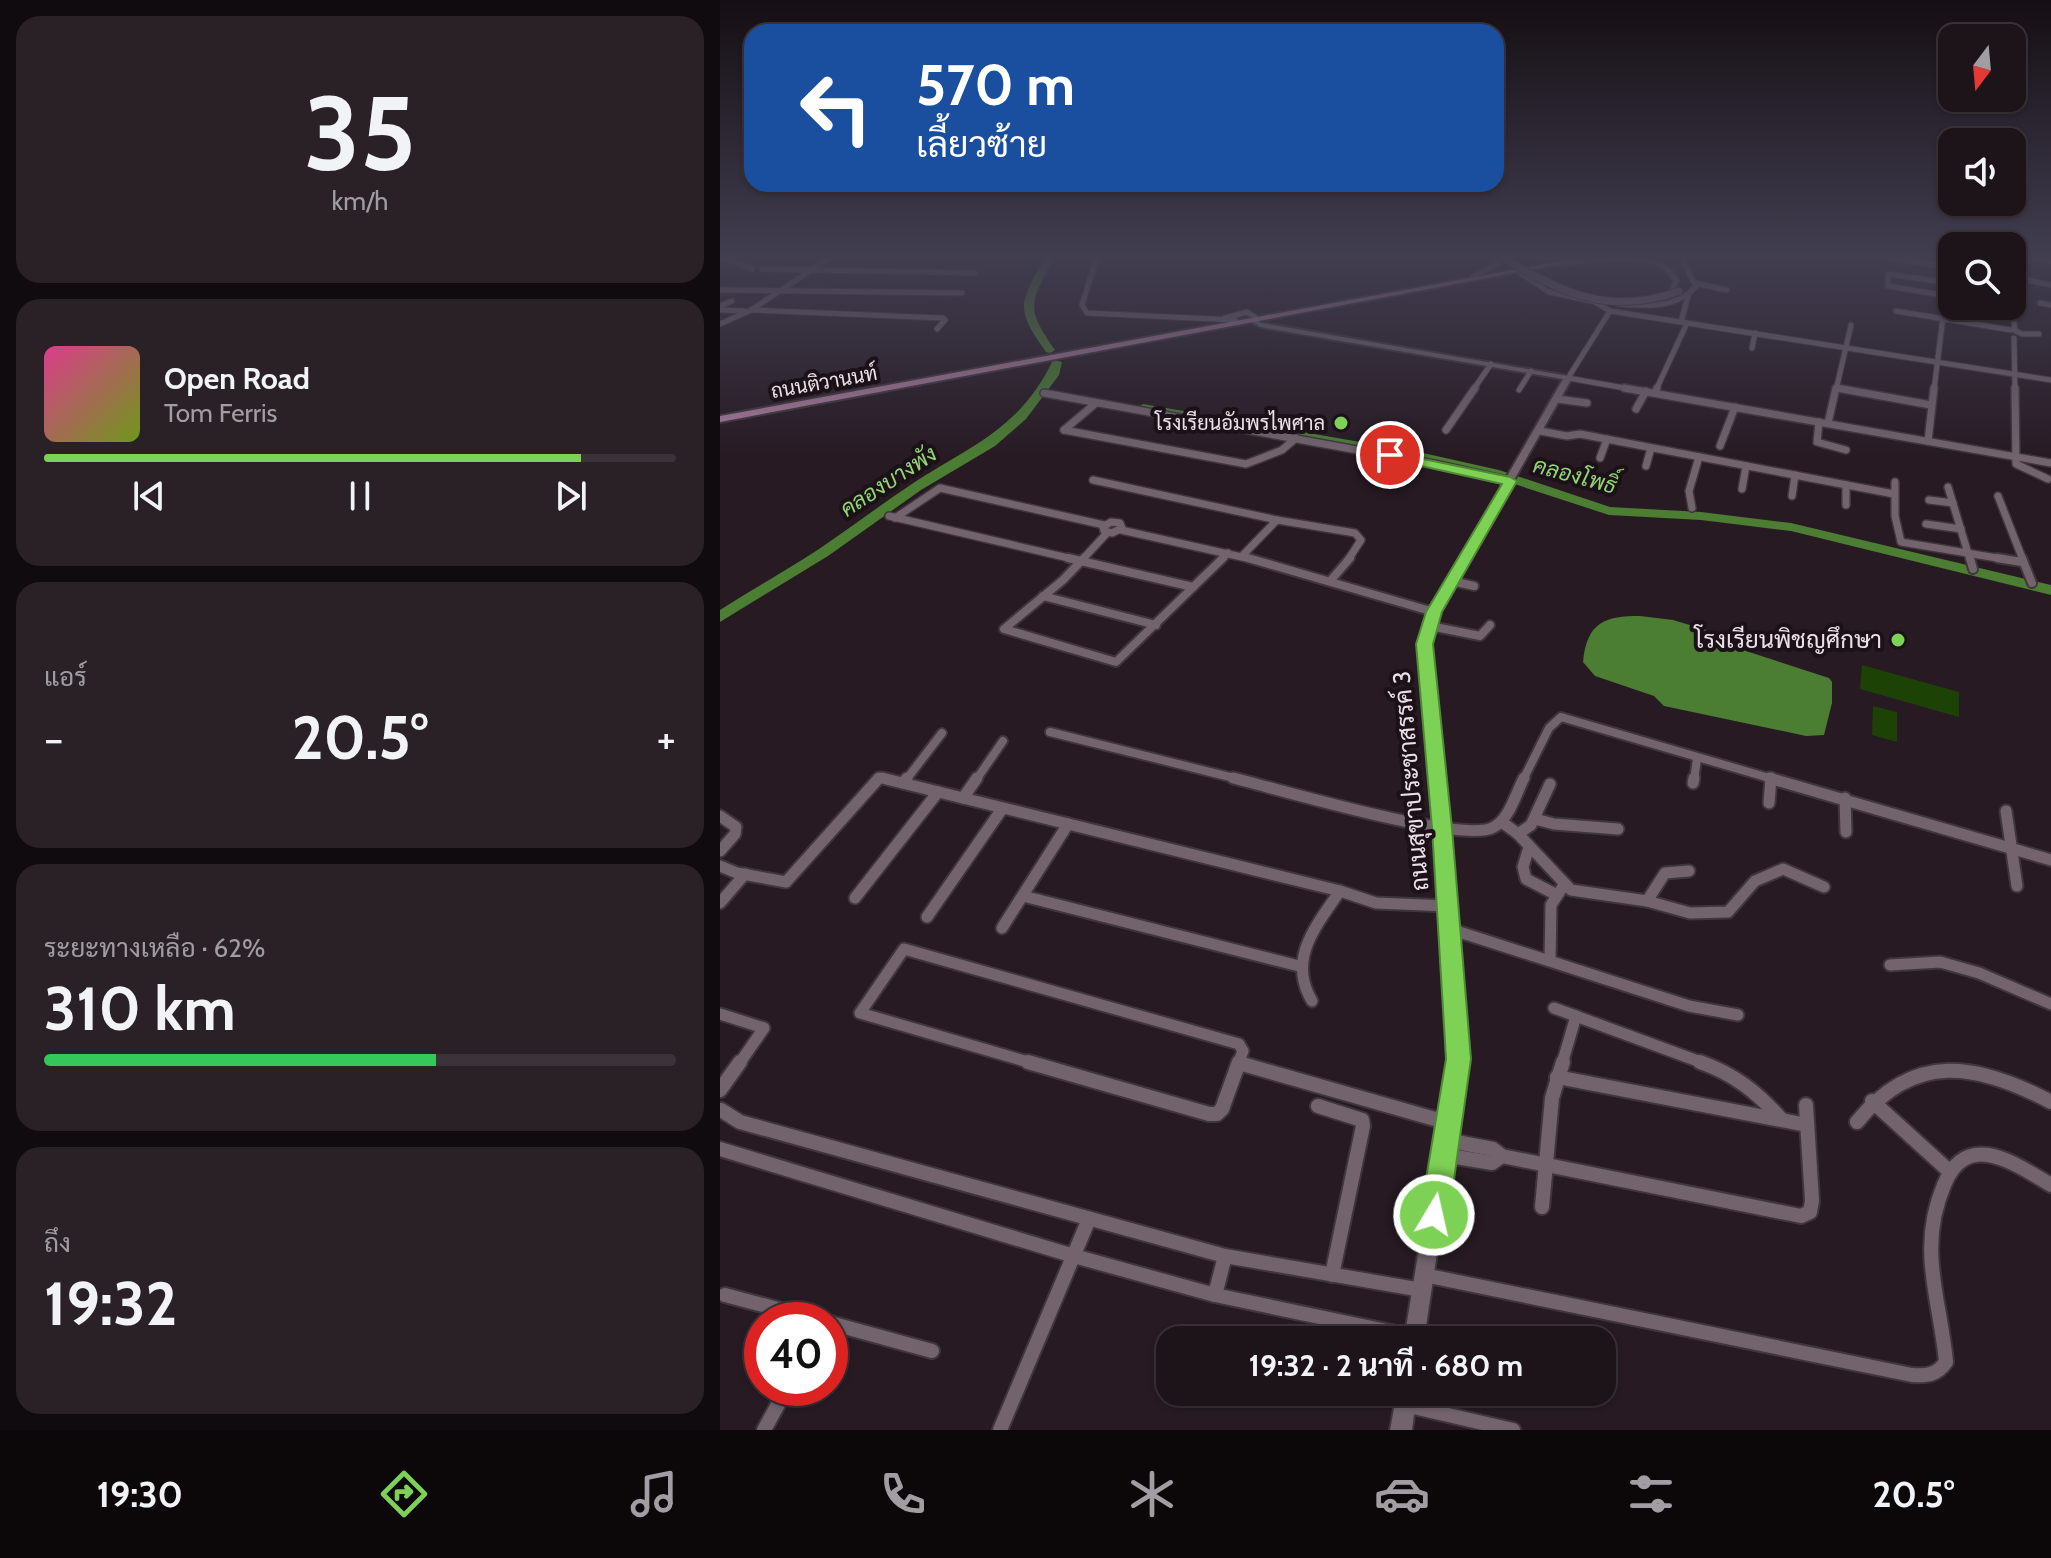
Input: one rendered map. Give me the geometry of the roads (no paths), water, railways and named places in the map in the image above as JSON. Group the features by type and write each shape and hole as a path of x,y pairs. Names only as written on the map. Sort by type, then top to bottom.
{"main road":[{"name":"ถนนติวานนท์","path":"720,417 1215,324"},
{"name":"ถนนติวานนท์","path":"720,417 1229,324"}],"street":[{"path":"937,329 942,324"},
{"path":"1259,324 1531,371 1611,392"},
{"path":"1566,381 1602,324"},
{"path":"1655,393 1683,324"},
{"path":"1695,324 2051,380"},
{"path":"1928,441 1943,324"},
{"path":"1966,324 2014,334 2039,334"},
{"path":"2014,324 2015,456 2018,466 2048,479"},
{"path":"1828,423 1851,325"},
{"path":"1752,348 1755,333"},
{"path":"1446,430 1491,364"},
{"path":"1519,390 1531,371"},
{"path":"1566,381 1646,391 2051,463"},
{"name":"ถนนสุขาประชาสรรค์ 3","path":"1417,1326 1458,1059 1442,828 1424,644 1432,619 1452,581 1566,381"},
{"path":"1837,388 1931,405"},
{"path":"1636,409 1646,391"},
{"path":"1044,393 1511,480"},
{"path":"1557,399 1587,403"},
{"path":"1096,403 1064,430 1246,464 1282,450 1296,438"},
{"path":"1720,446 1735,407"},
{"path":"1819,422 1817,442 1846,450"},
{"path":"1540,431 1607,439 1894,494"},
{"path":"1600,458 1607,439"},
{"path":"1646,466 1651,448"},
{"path":"1692,508 1689,491 1699,457"},
{"path":"1742,489 1746,466"},
{"path":"1792,496 1795,475"},
{"path":"1093,480 1277,520 1355,533 1361,540 1359,547 1331,580"},
{"path":"1895,482 1895,516 1901,542 2022,562"},
{"path":"1846,485 1846,505"},
{"path":"1948,487 1973,569"},
{"path":"1106,529 936,488 892,517 1193,587"},
{"path":"1998,496 2032,583"},
{"path":"1929,500 1953,503"},
{"path":"1242,556 1277,520"},
{"path":"1228,553 1121,659 1111,662 1004,629 1080,562 1106,529 1118,522 1122,525 1121,530 1242,556 1331,580 1476,636 1480,636 1490,625"},
{"path":"1926,524 1961,529"},
{"path":"1452,581 1474,586"},
{"path":"1043,596 1156,625"},
{"path":"1050,732 1442,828 1489,830 1502,822 1549,728 1561,717 2051,860"},
{"path":"903,783 942,733"},
{"path":"963,798 1003,741"},
{"path":"1693,783 1697,759"},
{"path":"1769,803 1771,778"},
{"path":"720,866 786,882 875,779 903,783 1340,891 1376,903 1448,906"},
{"path":"1518,834 1535,819 1550,784"},
{"path":"855,898 938,792"},
{"path":"1845,798 1846,832"},
{"path":"927,917 1002,809"},
{"path":"2006,811 2017,886"},
{"path":"720,816 736,827 735,834 720,851"},
{"path":"1535,819 1554,824 1618,829"},
{"path":"1502,822 1518,834 1560,890"},
{"path":"1002,928 1068,824"},
{"path":"1529,847 1521,871 1531,884 1647,901 1690,913 1728,912 1755,881 1783,869 1824,887"},
{"path":"1647,901 1665,873 1689,871"},
{"path":"720,903 745,874"},
{"path":"1550,959 1551,905 1560,890"},
{"path":"1312,1001 1303,986 1299,966 1318,923 1340,891"},
{"path":"1023,896 1299,966"},
{"path":"1450,929 1689,1006 1738,1015"},
{"path":"904,949 1239,1044 1244,1050 1239,1063 1222,1109 1213,1115 860,1012 904,949"},
{"path":"1890,965 1940,962 1979,973 2051,1004"},
{"path":"1554,1008 1723,1070 1758,1093 1781,1119"},
{"path":"720,1014 764,1028 720,1090"},
{"path":"1542,1207 1544,1164 1557,1077 1576,1016"},
{"path":"1239,1063 1449,1123"},
{"path":"1857,1122 1872,1101 1914,1074 1935,1068 1972,1073 2018,1087 2051,1102"},
{"path":"1557,1077 1807,1125"},
{"path":"1872,1101 1948,1170"},
{"path":"1445,1147 1492,1163 1502,1156 1801,1216 1810,1212 1812,1201 1806,1105"},
{"path":"1318,1106 1362,1120 1363,1126 1332,1275"},
{"path":"720,1111 740,1122 1225,1256 1332,1275 1423,1282 1912,1375 1931,1376 1941,1371 1946,1362 1930,1259 1930,1234 1948,1170 1961,1157 1975,1153 1992,1155 2016,1164 2051,1185"},
{"path":"720,1149 1074,1256 1215,1295 1356,1326"},
{"path":"1000,1430 1089,1219"},
{"path":"1215,1295 1225,1256"},
{"path":"725,1295 751,1302"},
{"path":"848,1328 932,1351"},
{"path":"764,1430 777,1406"},
{"path":"1401,1430 1405,1406"},
{"path":"1430,1406 1513,1430"}],"waterway":[{"name":"คลองบางพัง","path":"1032,324 1050,350"},
{"name":"คลองบางพัง","path":"720,617 823,553 916,487 991,443 1022,416 1053,375 1057,362"},
{"name":"คลองโพธิ์","path":"1143,408 1423,457 1494,473 1609,511 1701,516 1791,527 2051,590"}],"place":[{"name":"โรงเรียนอัมพรไพศาล","path":"1341,423"},
{"name":"โรงเรียนพิชญศึกษา","path":"1898,640"}]}
